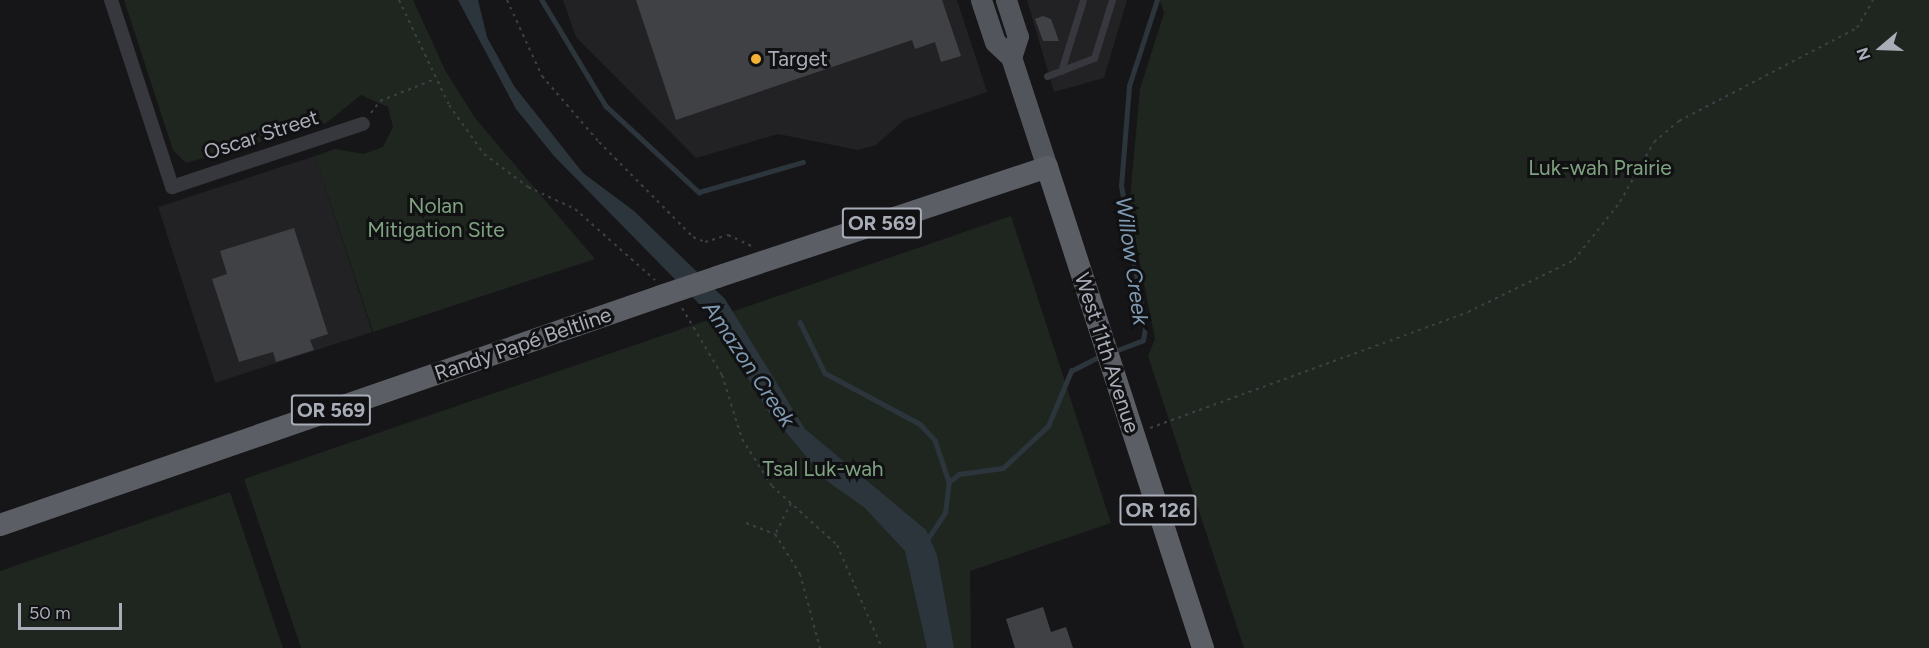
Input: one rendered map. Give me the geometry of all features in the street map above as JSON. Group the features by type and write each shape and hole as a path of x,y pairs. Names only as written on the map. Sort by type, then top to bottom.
{"highway":[{"name":"Randy Papé Beltline","path":"0,525 661,296 1047,168"},
{"name":"West 11th Avenue","path":"1047,168 1203,648"}],"main road":[{"name":"West 11th Avenue","path":"981,0 995,42 1011,57 1047,168"},
{"name":"West 11th Avenue","path":"1010,2 1018,36 1011,57"}],"street":[{"name":"Oscar Street","path":"111,0 172,187 363,124"}],"lane":[{"path":"1061,70 1083,0"},
{"path":"1047,76 1095,57 1112,0"}],"path":[{"path":"507,0 542,76 599,142 693,237 705,242 728,235 745,239 766,261"},
{"path":"1133,433 1429,327 1547,276 1574,260 1593,239 1654,142 1679,121 1857,28 1873,0"},
{"path":"363,124 380,101 435,79"},
{"path":"775,534 792,502"},
{"path":"747,523 775,534 800,574 820,648"}],"shaded area":[{"path":"563,0 957,0 987,92 904,120 876,145 858,150 778,134 696,158 576,37"},
{"path":"1027,0 1127,0 1104,78 1054,92"},
{"path":"315,156 372,332 215,383 158,207"}],"green space":[{"name":"Nolan Mitigation Site","path":"124,0 413,0 445,70 475,118 595,259 373,332 315,156 335,149 364,154 383,147 393,127 388,107 361,95 326,123 186,163 173,150"},
{"name":"Luk-wah Prairie","path":"1160,0 1929,0 1929,648 1244,648 1148,356 1155,339 1129,208 1140,89 1164,13"},
{"name":"Tsal Luk-wah","path":"1011,216 1111,523 970,571 971,648 301,648 244,479"},
{"path":"230,492 283,648 0,648 0,571"}],"water":[{"name":"Amazon Creek","path":"458,0 478,0 487,37 514,86 583,173 634,211 725,299 805,429 926,530 937,555 954,648 927,648 905,551 865,508 827,481 767,410 710,315 554,156 516,109"}],"building":[{"name":"Target","path":"636,0 942,0 961,56 941,62 935,42 915,49 912,40 676,120"},
{"path":"1043,16 1051,19 1059,41 1043,41 1035,19"},
{"path":"294,228 328,334 310,340 314,350 276,362 273,352 239,362 212,279 227,274 220,251"},
{"path":"1043,607 1051,632 1066,627 1073,648 1015,648 1006,619"}],"waterway":[{"path":"542,0 606,106 699,192 803,162"},
{"name":"Willow Creek","path":"1115,351 1143,340 1145,329 1121,186 1129,86 1157,0"},
{"path":"800,322 825,373 920,424 935,440 949,482"},
{"name":"Willow Creek","path":"926,541 945,513 949,482 959,474 1003,468 1048,426 1071,371 1101,356"}],"place":[{"name":"Target","path":"756,59"}]}
